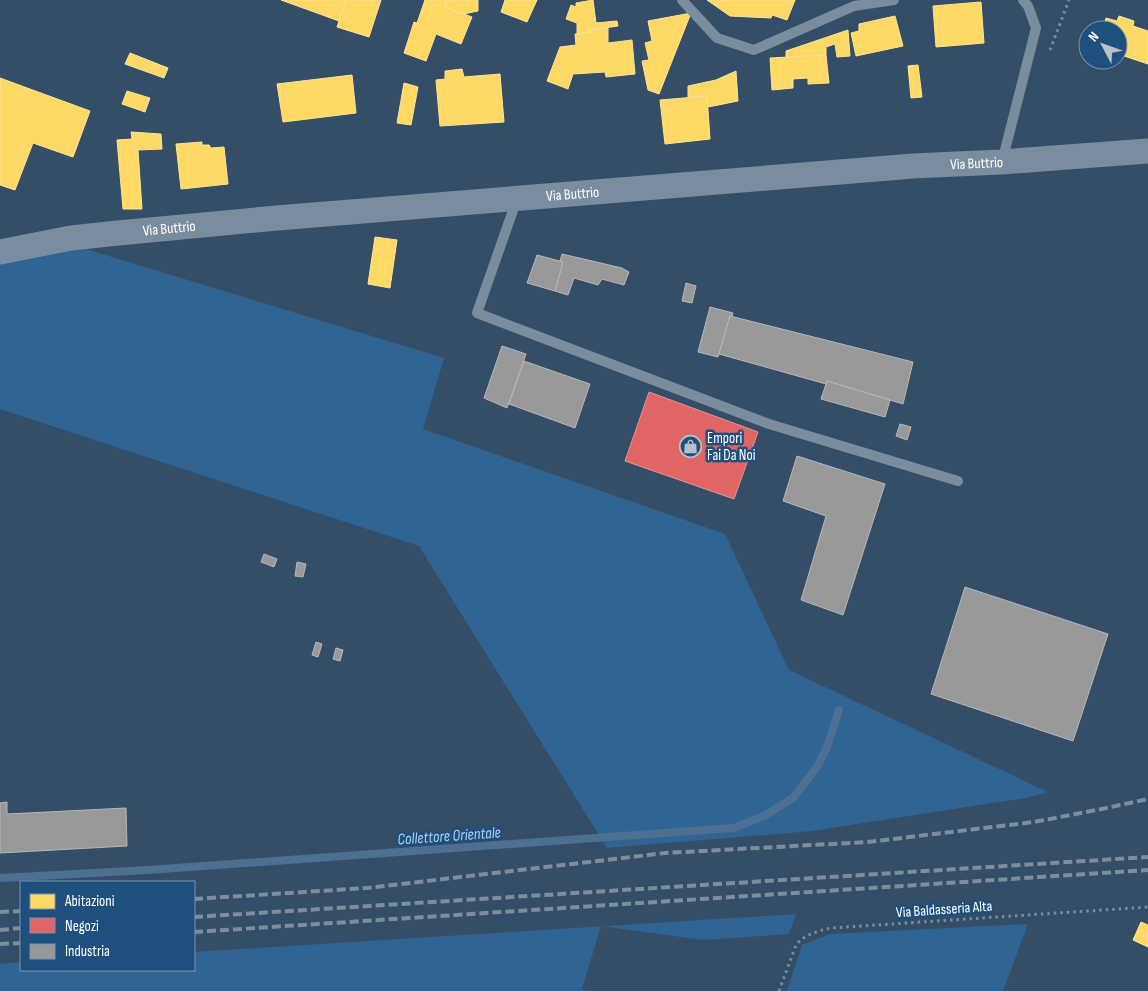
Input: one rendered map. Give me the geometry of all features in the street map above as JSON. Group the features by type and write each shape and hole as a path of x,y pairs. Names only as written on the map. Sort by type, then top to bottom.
{"street":[{"name":"Via Buttrio","path":"0,252 43,242 80,237 287,217 914,166 1002,162 1148,151"}],"lane":[{"path":"682,0 717,38 754,50 854,6 894,0"},
{"path":"1002,162 1036,28 1024,0"},
{"path":"517,198 477,313 769,424 958,481"}],"path":[{"path":"1050,52 1068,0"},
{"name":"Via Baldasseria Alta","path":"779,991 796,944 807,935 831,928 1148,907"}],"shaded area":[{"path":"76,246 444,358 423,429 725,534 789,670 1048,792 1025,798 812,831 607,848 419,546 0,409 0,262"},
{"path":"796,914 789,934 703,940 603,926"},
{"path":"1028,924 1003,991 787,991 802,945 830,934"},
{"path":"601,926 582,989 591,991 0,991 0,964 20,962 20,971 195,971 195,952"}],"building: Abitazioni":[{"path":"281,0 346,0 339,21"},
{"path":"346,0 381,0 369,37 337,27"},
{"path":"425,0 447,0 445,7 472,17 461,44 436,34 426,61 404,53 414,22 417,23"},
{"path":"447,0 478,0 478,11 463,14 445,7"},
{"path":"505,0 537,0 527,22 501,12"},
{"path":"593,0 596,23 617,21 618,26 577,34 577,23 566,19 571,5 576,7 576,3"},
{"path":"707,0 795,0 787,20 772,15 771,18 730,16"},
{"path":"981,2 984,43 936,47 933,6"},
{"path":"691,13 659,94 648,90 642,61 649,60 645,43 652,41 648,21"},
{"path":"895,16 903,46 856,56 851,33 859,31 859,24"},
{"path":"1119,16 1134,21 1133,26 1148,31 1148,64 1128,57 1128,20 1117,20"},
{"path":"608,28 608,43 632,40 635,74 606,77 605,72 573,74 568,89 547,81 560,47 576,45 575,34"},
{"path":"848,30 850,56 837,57 835,44 826,47 826,55 786,57 786,51"},
{"path":"130,53 168,68 164,78 125,64"},
{"path":"826,55 829,83 808,84 808,78 793,79 793,88 772,90 770,58"},
{"path":"918,65 922,97 911,98 908,66"},
{"path":"462,69 464,77 500,74 504,122 440,126 436,80 445,79 445,71"},
{"path":"736,71 738,101 708,107 707,96 688,97 688,86 716,80"},
{"path":"352,75 356,113 283,122 277,84"},
{"path":"0,78 90,111 73,157 33,143 15,190 0,185"},
{"path":"404,83 418,87 411,125 397,123"},
{"path":"127,91 150,98 145,112 122,104"},
{"path":"707,96 710,139 665,144 660,100"},
{"path":"131,132 161,134 162,149 138,150 142,209 123,209 117,140 132,139"},
{"path":"202,142 202,145 209,145 211,148 224,147 228,184 181,189 176,144"},
{"path":"375,237 397,240 390,288 368,284"},
{"path":"1141,922 1148,925 1148,947 1133,940"}],"building: Negozi":[{"name":"Empori Fai Da Noi","path":"649,392 758,432 734,499 625,461"}],"building: Industria":[{"path":"562,254 622,268 629,272 624,285 602,279 598,285 574,278 568,295 555,291 563,262 560,261"},
{"path":"537,255 563,262 555,291 527,283"},
{"path":"686,283 696,286 692,303 682,301"},
{"path":"710,307 733,313 730,316 718,357 698,352"},
{"path":"730,316 913,362 903,404 827,381 826,384 719,354"},
{"path":"502,346 526,354 507,408 484,398"},
{"path":"524,361 590,384 575,428 509,404"},
{"path":"827,381 890,400 885,417 821,399"},
{"path":"900,424 911,427 907,440 896,436"},
{"path":"797,456 885,484 843,615 801,600 826,516 783,501"},
{"path":"264,554 277,559 274,567 261,562"},
{"path":"297,562 306,564 303,577 295,576"},
{"path":"965,587 1108,634 1073,741 931,694"},
{"path":"316,642 322,644 318,657 312,655"},
{"path":"336,648 343,650 340,661 333,659"},
{"path":"7,802 7,814 126,808 127,846 0,853 0,803"}],"waterway":[{"name":"Collettore Orientale","path":"0,878 148,870 734,828 764,816 793,798 817,767 827,747 839,710"}],"railway":[{"path":"195,899 367,888 665,853 868,842 1034,822 1148,799"},
{"path":"195,917 1148,857"},
{"path":"195,932 1148,870"},
{"path":"0,912 20,911"},
{"path":"0,930 20,928"},
{"path":"0,944 20,943"}],"place":[{"name":"Empori Fai Da Noi","path":"691,447"}]}
